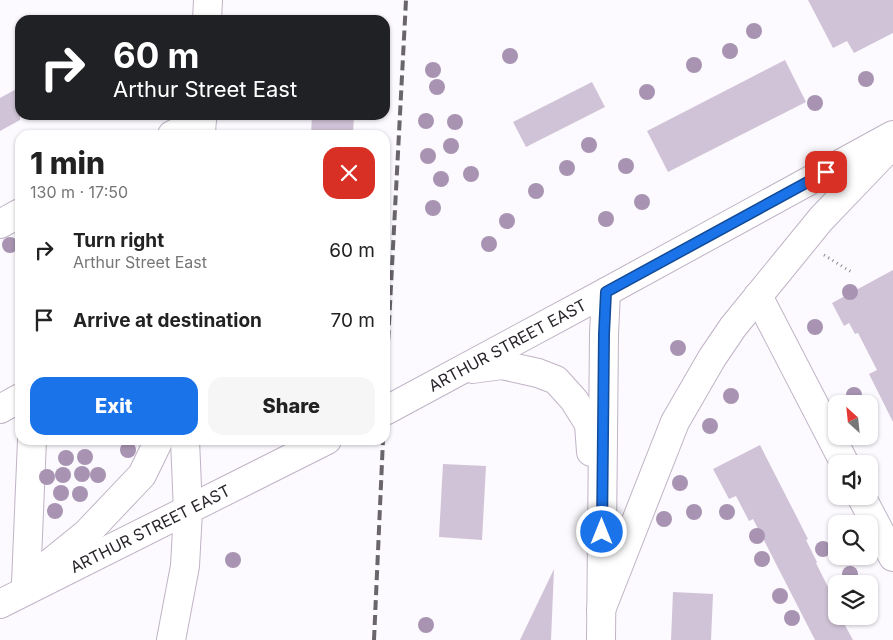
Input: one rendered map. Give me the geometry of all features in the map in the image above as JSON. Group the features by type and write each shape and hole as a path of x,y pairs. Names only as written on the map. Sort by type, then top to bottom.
{"main road":[{"path":"207,15 208,0"},
{"path":"184,130 202,123"},
{"name":"ARTHUR STREET EAST","path":"390,408 893,135"},
{"path":"602,610 675,422 727,335 821,219 893,144"},
{"path":"0,224 15,216"},
{"path":"601,640 606,292"},
{"path":"758,296 839,455"},
{"path":"461,371 502,365 538,373 556,380 574,400 589,424 602,610"},
{"path":"0,409 15,401"},
{"path":"26,583 32,445"},
{"path":"0,604 86,534 142,475 157,445"},
{"path":"172,640 185,566 188,511 185,445"},
{"name":"ARTHUR STREET EAST","path":"0,604 317,445"},
{"path":"866,505 893,557"}],"path":[{"path":"803,241 853,273"}],"building":[{"path":"808,0 893,0 893,33 854,53 847,41 833,48"},
{"path":"785,60 806,102 668,172 647,131"},
{"path":"592,82 605,107 526,147 513,122"},
{"path":"15,90 15,120 20,120 0,131 0,98"},
{"path":"312,120 354,120 353,130 311,130"},
{"path":"893,270 893,422 869,374 877,370 858,333 855,334 849,323 844,326 832,303"},
{"path":"760,445 808,539 806,540 828,587 828,625 845,625 853,640 815,640 753,519 749,521 736,496 729,499 713,469"},
{"path":"443,464 486,466 482,540 439,537"},
{"path":"554,569 551,640 520,640"},
{"path":"673,592 713,594 711,640 671,640"}],"railway":[{"path":"390,305 406,0"},
{"path":"374,640 383,445"}],"route":[{"path":"602,532 606,292 826,172"}]}
